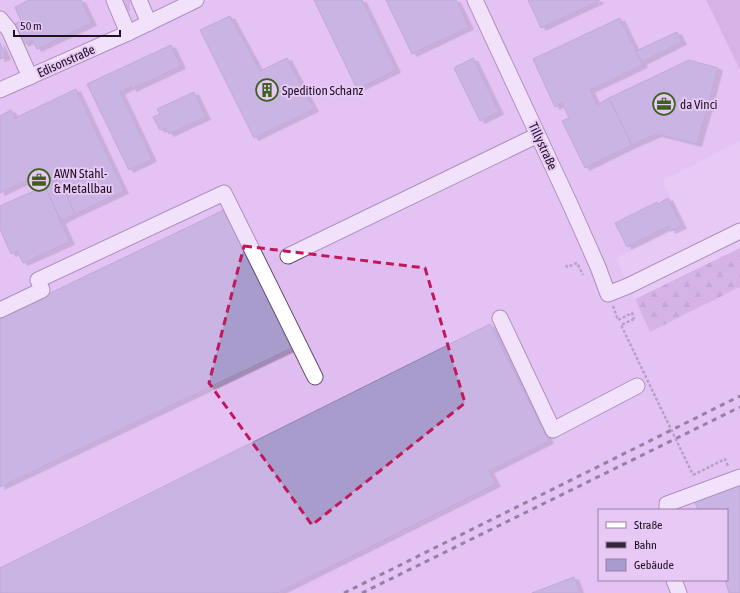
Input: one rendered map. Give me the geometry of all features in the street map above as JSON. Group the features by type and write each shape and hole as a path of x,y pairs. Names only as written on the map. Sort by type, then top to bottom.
{"street":[{"path":"114,0 128,33"},
{"path":"138,0 149,23"},
{"name":"Edisonstraße","path":"0,90 128,33 196,0"},
{"name":"Tillystraße","path":"475,0 598,267 608,294 628,286 740,231"},
{"path":"0,19 9,30 30,77"},
{"path":"288,256 538,135"},
{"path":"0,310 42,290 38,280 224,193 315,377"},
{"path":"500,318 553,430 637,386"},
{"path":"667,509 667,504 737,478"},
{"path":"674,581 679,593"}],"path":[{"path":"566,265 568,267 577,262 584,275"},
{"path":"622,318 632,313 634,319 621,325 693,475 725,459 737,478"}],"highlighted area":[{"path":"244,246 425,268 465,403 312,525 209,383"}],"shaded area":[{"path":"0,0 706,0 740,70 740,141 663,180 683,226 616,258 650,332 740,287 740,593 0,593"}],"green space":[{"path":"116,0 130,0 130,11 127,13"},
{"path":"706,0 740,0 740,70"},
{"path":"740,248 740,287 650,332 635,299"}],"building":[{"path":"29,0 81,0 92,23 37,49 32,40 24,44 15,24 21,21 15,7"},
{"path":"314,0 362,0 396,70 357,89"},
{"path":"386,0 456,0 469,27 412,54"},
{"path":"528,0 599,0 599,1 541,28"},
{"name":"Spedition Schanz","path":"230,16 260,71 287,58 314,109 254,138 200,30"},
{"path":"620,18 643,65 590,90 597,105 609,98 632,145 585,168 562,121 569,118 562,103 555,107 533,59"},
{"path":"677,32 682,42 642,62 636,51"},
{"path":"0,43 6,57 0,59"},
{"path":"171,45 181,66 132,89 131,86 120,92 152,159 129,170 87,84"},
{"path":"473,58 499,112 480,121 454,68"},
{"path":"689,60 718,68 709,102 711,107 707,110 697,144 657,134 632,145 609,98"},
{"path":"76,89 124,191 75,214 59,179 52,182 47,171 0,193 0,116 11,110 15,118"},
{"path":"194,92 206,117 169,134 166,128 160,130 153,117 160,114 157,109"},
{"path":"59,179 75,214 61,221 45,186"},
{"path":"45,186 70,242 23,263 17,251 11,254 0,229 0,206"},
{"path":"668,198 682,226 671,231 669,226 627,247 615,223"},
{"path":"226,209 292,348 0,487 0,317"},
{"path":"490,324 549,441 489,471 496,484 277,593 0,593 0,568"},
{"path":"740,485 740,593 729,593 725,581 728,581 728,509 698,509 695,502"},
{"path":"574,577 580,593 532,593"}],"railway":[{"path":"344,593 740,396"},
{"path":"362,593 740,407"}],"place":[{"name":"Spedition Schanz","path":"267,90"},
{"name":"da Vinci","path":"664,104"},
{"name":"AWN Stahl- & Metallbau","path":"39,180"}]}
